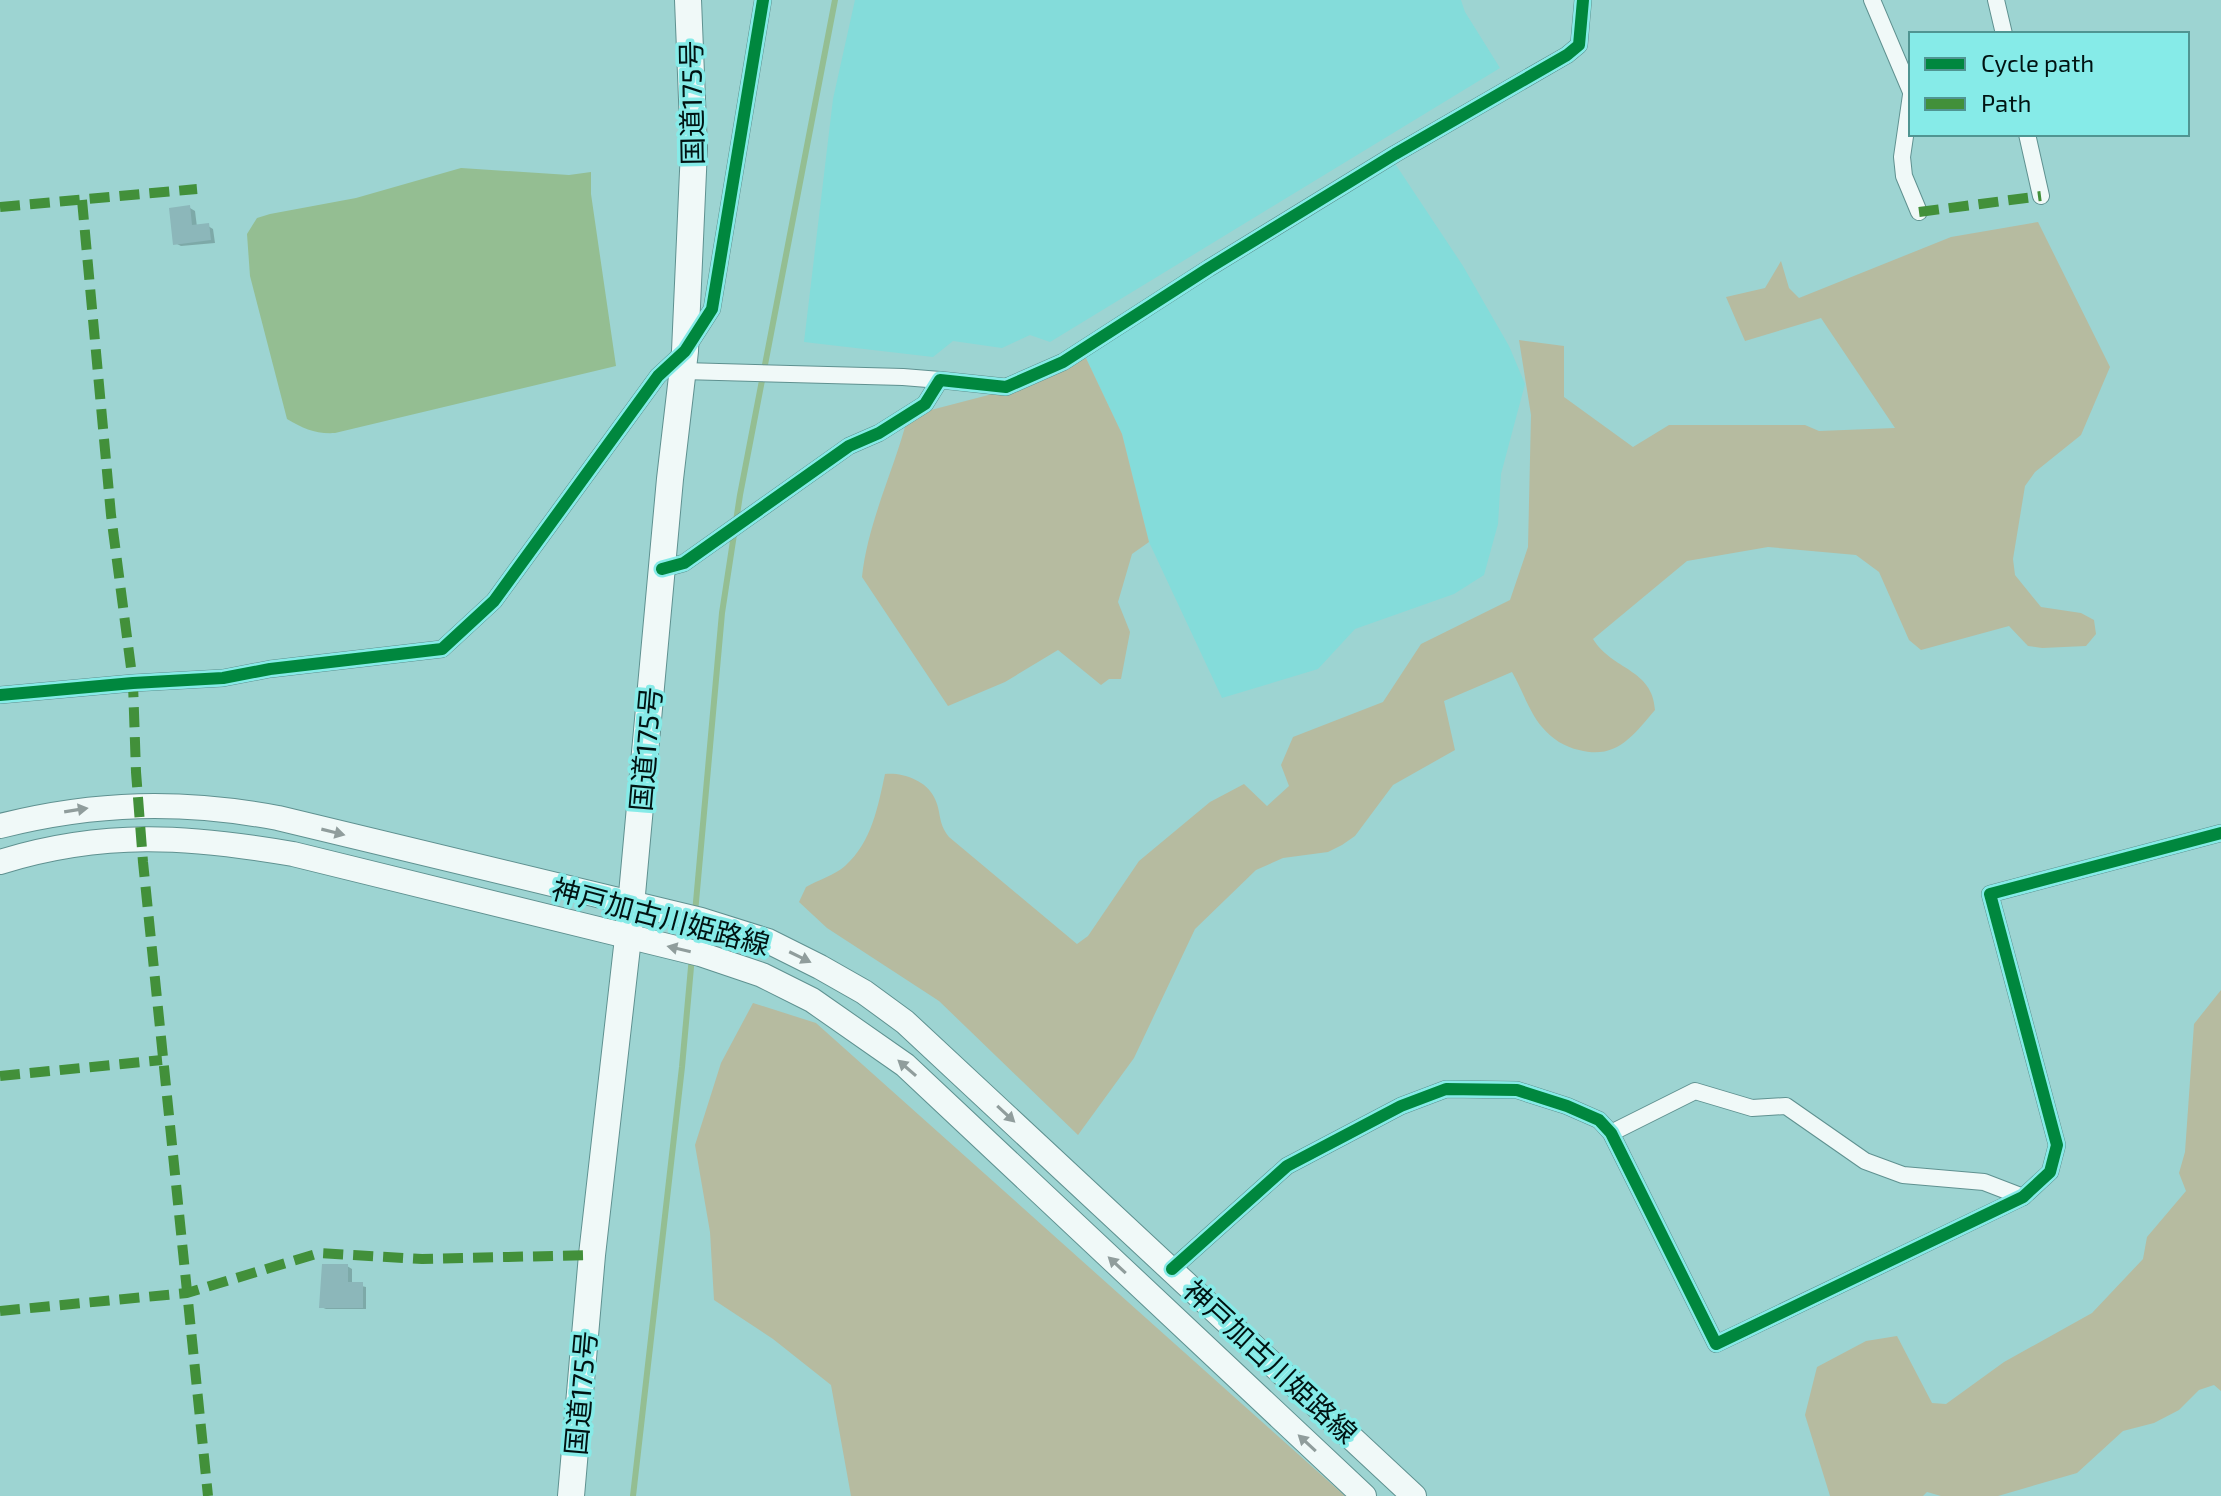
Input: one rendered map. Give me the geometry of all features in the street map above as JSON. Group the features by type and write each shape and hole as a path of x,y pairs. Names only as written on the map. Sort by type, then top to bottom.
{"highway":[{"name":"国道175号","path":"571,1496 592,1255 628,938 684,361 694,149 688,0"}],"main road":[{"name":"神戸加古川姫路線","path":"0,826 101,806 166,804 225,808 278,818 701,920 768,941 864,992 945,1057 1414,1496"},
{"name":"神戸加古川姫路線","path":"0,862 26,854 100,841 152,837 228,843 293,854 700,954 762,975 812,1000 905,1065 1364,1496"}],"street":[{"path":"0,695 223,678 270,669 442,649 494,601 658,376 684,361 712,309 763,0"},
{"path":"684,361 1006,387 1063,362 1395,154 1567,55 1579,45 1583,0"},
{"path":"1872,0 1909,89"},
{"path":"1996,0 2004,32"},
{"path":"1909,108 1902,157 1904,176 1919,212"},
{"path":"2027,136 2041,196"},
{"path":"662,569 684,563 849,446 879,433 925,404 940,380"},
{"path":"1172,1269 1287,1166 1401,1106 1446,1089 1517,1090 1599,1120 1611,1133 1716,1344 2023,1197 2050,1172 2057,1145 1990,894 2221,833"},
{"path":"1611,1133 1695,1091 1752,1108 1786,1106 1865,1161 1903,1175 1984,1182 2023,1197"}],"shaded area":[{"path":"855,0 1461,0 1465,12 1500,68 1050,342 1030,335 1002,348 953,341 933,357 804,342 833,99"},
{"path":"1394,162 1463,266 1509,346 1525,384 1501,474 1498,524 1484,575 1454,594 1355,629 1318,669 1222,698 1149,542 1122,434 1085,356"},
{"path":"461,168 569,175 591,172 591,194 616,366 335,433 310,430 287,419 250,276 247,234 257,218 356,198"},
{"path":"2038,222 2110,367 2081,435 2035,472 2025,486 2013,559 2015,575 2041,607 2081,613 2094,620 2096,634 2086,646 2028,646 2009,626 1921,650 1909,640 1879,572 1856,555 1768,547 1687,561 1593,639 1610,657 1640,678 1653,696 1655,710 1631,737 1614,749 1603,752 1564,745 1537,721 1512,672 1444,701 1455,750 1393,785 1355,836 1342,845 1328,852 1283,858 1256,870 1195,929 1134,1058 1078,1135 939,1001 827,928 799,902 806,887 841,869 862,846 880,798 885,774 898,774 912,778 930,791 949,837 1077,944 1088,936 1139,861 1210,802 1244,784 1267,806 1289,786 1281,765 1293,737 1383,702 1421,644 1510,600 1528,547 1531,415 1519,340 1564,346 1564,397 1633,447 1669,425 1805,425 1819,431 1895,428 1821,318 1745,341 1726,297 1765,288 1781,261 1789,288 1799,298 1951,237"},
{"path":"1085,356 1122,434 1149,542 1132,554 1118,602 1130,632 1121,679 1109,679 1101,685 1058,650 1005,682 948,706 862,577 870,536 908,416 1000,392"},
{"path":"2221,990 2221,1391 2214,1385 2199,1390 2179,1410 2154,1423 2123,1431 2077,1473 1998,1496 1941,1496 1927,1492 1923,1496 1830,1496 1805,1415 1817,1367 1866,1341 1897,1336 1932,1403 1946,1404 2004,1362 2092,1313 2143,1259 2147,1237 2186,1191 2179,1173 2185,1152 2194,1024"},
{"path":"753,1003 816,1023 1345,1496 851,1496 831,1385 773,1339 714,1300 710,1232 695,1145 721,1063"}],"building":[{"path":"190,205 192,225 209,223 211,240 173,245 169,208"},
{"path":"322,1264 348,1264 348,1282 363,1282 363,1308 319,1308"}],"waterway":[{"path":"695,913 722,613 740,495 835,0"},
{"path":"633,1496 692,956"}],"marked path":[{"path":"0,207 197,189"},
{"path":"1919,212 2041,196"},
{"path":"82,200 111,515 133,683 143,862 208,1496"},
{"path":"0,1076 162,1060"},
{"path":"0,1311 187,1293 319,1253 422,1259 592,1255"}],"cycle path":[{"path":"0,695 223,678 270,669 442,649 494,601 658,376 685,351 712,309 763,0"},
{"path":"662,569 684,563 849,446 879,433 925,404 940,380 1006,387 1063,362 1395,154 1567,55 1579,45 1583,0"},
{"path":"1172,1269 1287,1166 1401,1106 1446,1089 1517,1090 1599,1120 1611,1133 1716,1344 2023,1197 2050,1172 2057,1145 1990,894 2221,833"}]}
